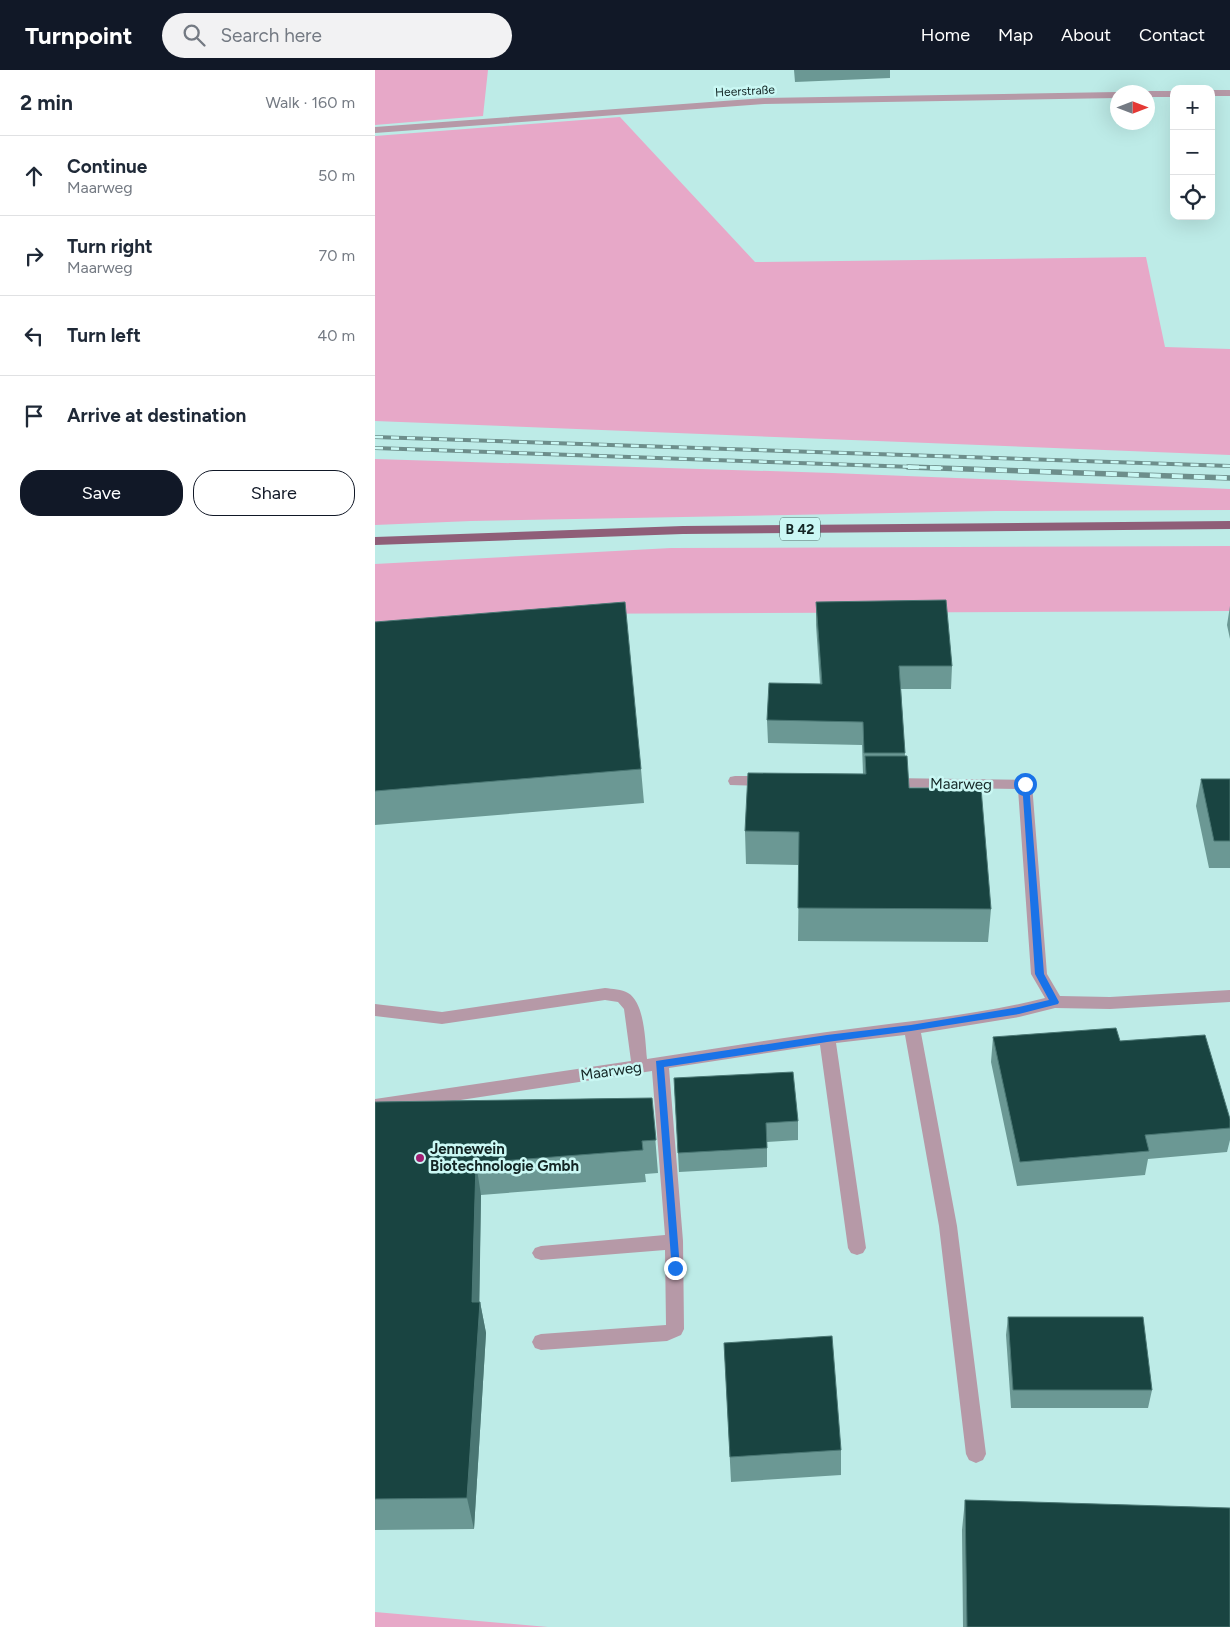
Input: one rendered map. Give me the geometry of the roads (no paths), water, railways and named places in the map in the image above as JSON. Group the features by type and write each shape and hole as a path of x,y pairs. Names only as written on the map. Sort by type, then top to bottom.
{"main road":[{"name":"B 42","path":"375,541 683,530 1230,525"}],"street":[{"path":"1215,93 1230,93"},
{"path":"1155,94 1170,94"},
{"name":"Heerstraße","path":"375,130 763,101 1110,95"},
{"path":"735,781 783,782"},
{"name":"Maarweg","path":"870,782 1025,784 1039,974 1055,1002"},
{"path":"375,1010 442,1018 605,994 623,997 632,1007 640,1067"},
{"name":"Maarweg","path":"375,1106 827,1038 911,1028 1019,1011 1055,1002 1110,1003 1230,996"},
{"path":"911,1028 948,1226 976,1454"},
{"path":"827,1038 857,1248"},
{"path":"541,1342 662,1333 675,1329 673,1241 659,1064"},
{"path":"541,1253 658,1244 673,1241"}],"railway":[{"path":"375,437 1230,466"},
{"path":"375,448 943,468"},
{"path":"908,467 1230,478"}],"place":[{"name":"Jennewein Biotechnologie Gmbh","path":"420,1158"}]}
